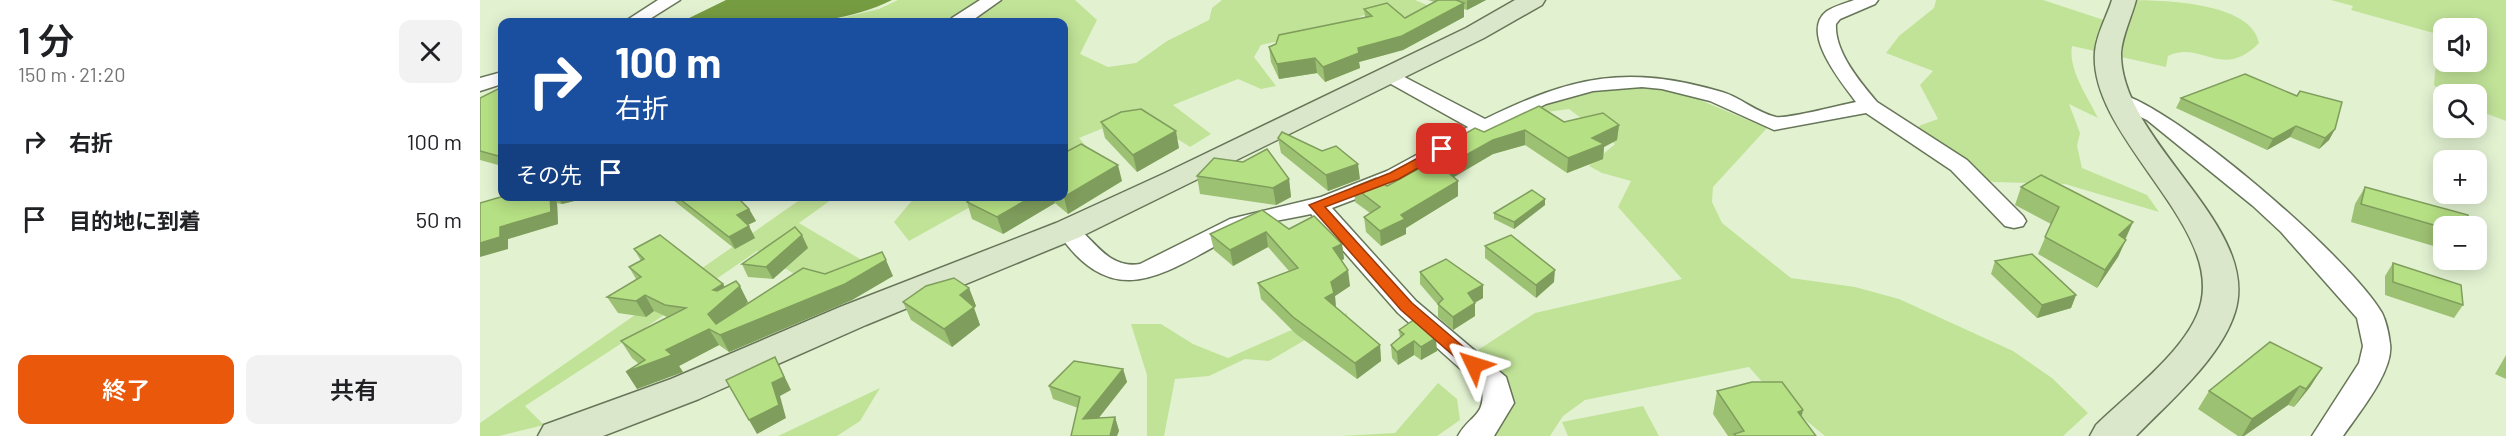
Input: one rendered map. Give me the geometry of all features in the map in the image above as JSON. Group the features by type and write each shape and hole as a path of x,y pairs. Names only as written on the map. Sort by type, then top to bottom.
{"street":[{"path":"640,18 671,0"},
{"path":"964,18 992,0"},
{"path":"560,436 685,389 853,316 1068,230 1174,181 1475,33 1533,0"},
{"path":"1869,0 1834,15 1827,23 1826,33 1829,46 1858,87 1863,99 1870,106 1959,165 2014,221"},
{"path":"2111,436 2173,374 2207,331 2216,315 2220,288 2217,261 2208,237 2128,120 2118,99 2108,51 2124,0"},
{"path":"1389,75 1486,128"},
{"path":"480,85 498,79"},
{"path":"1068,230 1085,252 1107,267 1129,274 1146,271 1239,224 1316,205 1395,176 1458,140 1539,100 1592,85 1631,81 1662,83 1699,91 1774,124 1870,106"},
{"path":"2118,99 2154,116 2261,201 2290,227 2339,278 2370,316 2377,346 2373,363 2367,377 2327,436"},
{"path":"1316,205 1407,307 1496,384 1499,403 1485,427 1473,436"}],"shaded area":[{"path":"726,0 892,0 867,10 835,18 689,18"},
{"path":"898,0 1075,0 1097,20 1080,54 1108,67 1136,63 1167,41 1209,20 1212,8 1222,0 1415,0 1434,8 1410,19 1383,6 1335,29 1261,45 1254,57 1276,86 1261,89 1238,79 1173,105 1211,134 1190,147 1151,122 1133,116 1079,138 1086,146 1068,156 1068,18 842,18 879,9"},
{"path":"1936,0 2043,0 2110,22 2120,0 2178,2 2221,10 2239,18 2252,29 2259,43 2246,54 2234,59 2223,60 2180,52 2168,56 2166,67 2072,46 2076,74 2098,118 2069,104 2080,133 2077,146 2082,168 2147,195 2159,212 2065,184 1994,182 1955,171 1902,138 1921,125 1938,119 1920,85 1933,71 1886,53 1899,36 1934,8"},
{"path":"2331,0 2506,0 2506,121 2487,114 2487,84 2434,84 2435,72 2487,72 2487,18 2433,18 2433,33 2351,10 2353,6"},
{"path":"1655,86 1688,95 1767,128 1713,187 1712,202 1722,223 1791,278 1855,287 1899,299 2013,351 2052,378 2088,413 2063,436 1825,436 1770,391 1749,367 1585,400 1563,416 1550,436 1486,436 1489,392 1458,363 1535,313 1682,279 1618,207 1631,181 1602,173 1589,166 1615,144 1569,109 1547,112 1485,138 1497,117 1587,91"},
{"path":"798,201 829,201 799,223 865,262 836,280 799,277 757,251 642,330 525,406 544,425 499,436 480,436 480,423"},
{"path":"912,201 981,201 909,241 894,222"},
{"path":"1347,313 1341,349 1317,333 1269,361 1245,359 1209,376 1175,379 1164,436 1147,436 1147,375 1131,324 1161,324 1193,344 1228,358 1289,331"},
{"path":"1438,383 1457,399 1460,420 1437,436 1341,436 1395,433"},
{"path":"880,388 860,421 837,436 778,436"},
{"path":"1643,406 1659,436 1568,436 1562,422"}],"building":[{"path":"1438,0 1456,0 1464,3 1402,36 1358,48 1359,53 1323,67 1315,58 1277,64 1269,47 1276,44 1279,35 1372,16 1364,9 1387,3 1405,18"},
{"path":"2245,74 2297,96 2300,91 2342,102 2335,129 2325,138 2296,126 2273,139 2181,98"},
{"path":"498,89 498,156 480,151 480,98"},
{"path":"1539,106 1564,122 1603,113 1619,125 1592,138 1604,144 1568,158 1525,130 1493,140 1443,168 1458,181 1401,215 1405,219 1380,231 1364,217 1380,207 1354,187 1376,178 1387,186 1431,162 1424,157 1475,128 1484,132"},
{"path":"1141,109 1176,131 1133,155 1101,122 1121,112"},
{"path":"1282,132 1322,151 1336,146 1358,164 1326,175 1278,138"},
{"path":"1081,144 1118,165 1068,195 1068,151"},
{"path":"1267,149 1289,179 1273,188 1197,176 1214,158 1243,162"},
{"path":"2041,175 2133,222 2119,235 2126,240 2105,270 2045,237 2059,207 2021,187"},
{"path":"2365,187 2468,216 2433,216 2433,225 2361,204"},
{"path":"1532,190 1545,199 1514,222 1494,213"},
{"path":"498,198 498,201 550,201 551,212 500,227 500,237 480,243 480,203"},
{"path":"682,201 741,201 749,209 737,215 749,226 729,237"},
{"path":"968,201 1024,201 997,217 967,202"},
{"path":"1262,210 1289,229 1314,216 1342,244 1333,248 1348,270 1331,282 1334,293 1325,298 1380,345 1355,363 1293,317 1258,283 1298,268 1266,232 1230,250 1210,234"},
{"path":"795,227 802,235 766,267 742,264"},
{"path":"660,235 723,284 713,290 717,291 736,281 740,286 708,314 716,324 803,268 825,274 882,252 886,260 845,284 720,335 709,329 666,350 672,355 626,372 645,360 621,341 686,308 665,305 645,295 636,301 607,297 641,277 629,267 644,259 634,249"},
{"path":"1511,235 1555,270 1536,285 1485,246"},
{"path":"2032,254 2076,295 2042,305 1995,261"},
{"path":"1446,259 1483,285 1468,293 1475,303 1453,317 1438,304 1443,299 1420,272"},
{"path":"2393,263 2461,285 2463,305 2393,282"},
{"path":"954,278 969,288 960,295 974,307 944,329 903,302 926,286"},
{"path":"1415,319 1436,338 1421,347 1414,341 1397,352 1391,345 1404,334 1399,330"},
{"path":"2270,342 2322,368 2306,389 2300,386 2252,419 2209,391"},
{"path":"775,357 784,377 772,383 779,405 749,420 726,380"},
{"path":"1074,361 1123,369 1083,419 1115,417 1110,436 1071,436 1080,397 1049,386"},
{"path":"1752,382 1782,382 1803,410 1798,412 1816,436 1736,436 1734,434 1744,431 1717,391"}],"route":[{"path":"1442,149 1395,176 1316,205 1347,243 1407,307 1474,365"}]}
